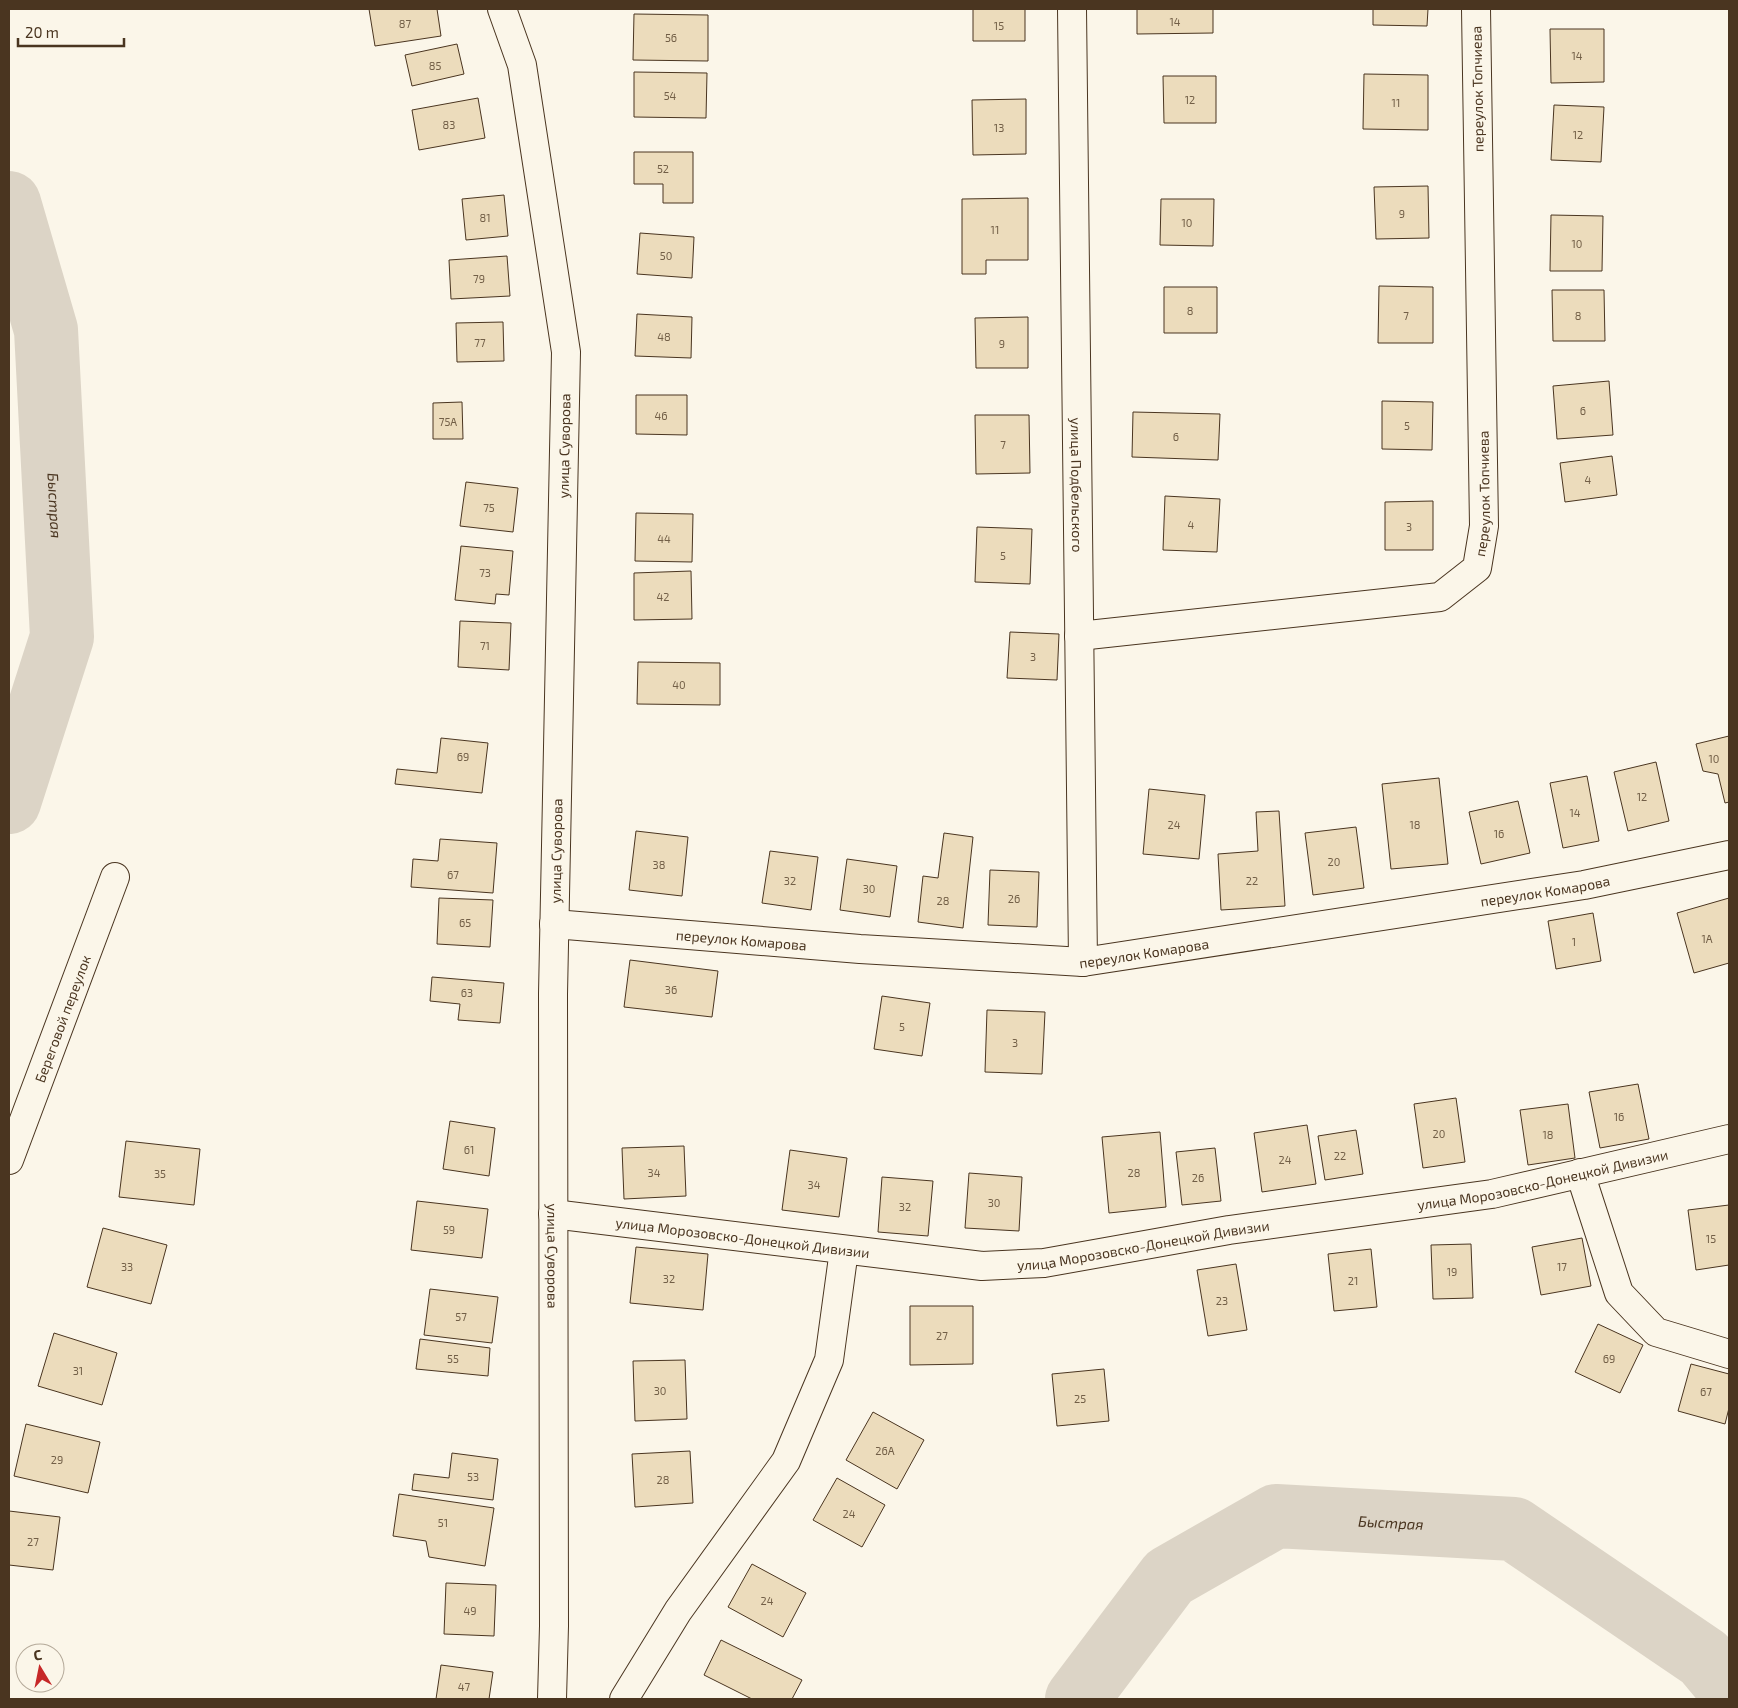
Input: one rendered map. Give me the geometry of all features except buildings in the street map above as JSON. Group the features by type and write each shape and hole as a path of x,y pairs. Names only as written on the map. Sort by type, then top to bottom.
{"street":[{"name":"улица Суворова","path":"502,9 522,65 566,352 554,924 554,1626 552,1699"},
{"name":"улица Подбельского","path":"1072,9 1083,962"},
{"name":"переулок Топчиева","path":"1079,636 1440,597 1477,568 1484,526 1476,9"},
{"name":"переулок Комарова","path":"554,924 860,949 1083,962 1584,886 1729,855"},
{"name":"Береговой переулок","path":"9,1160 115,876"},
{"name":"улица Морозовско-Донецкой Дивизии","path":"553,1214 982,1266 1044,1263 1229,1230 1492,1194 1729,1139"},
{"path":"1580,1173 1619,1293 1656,1332 1729,1354"},
{"path":"624,1699 678,1610 786,1462 829,1360 844,1250"}],"waterway":[{"name":"Быстрая","path":"9,203 46,330 62,637 9,802"},
{"name":"Быстрая","path":"1077,1699 1169,1577 1276,1516 1514,1529 1704,1658 1729,1688"}]}
